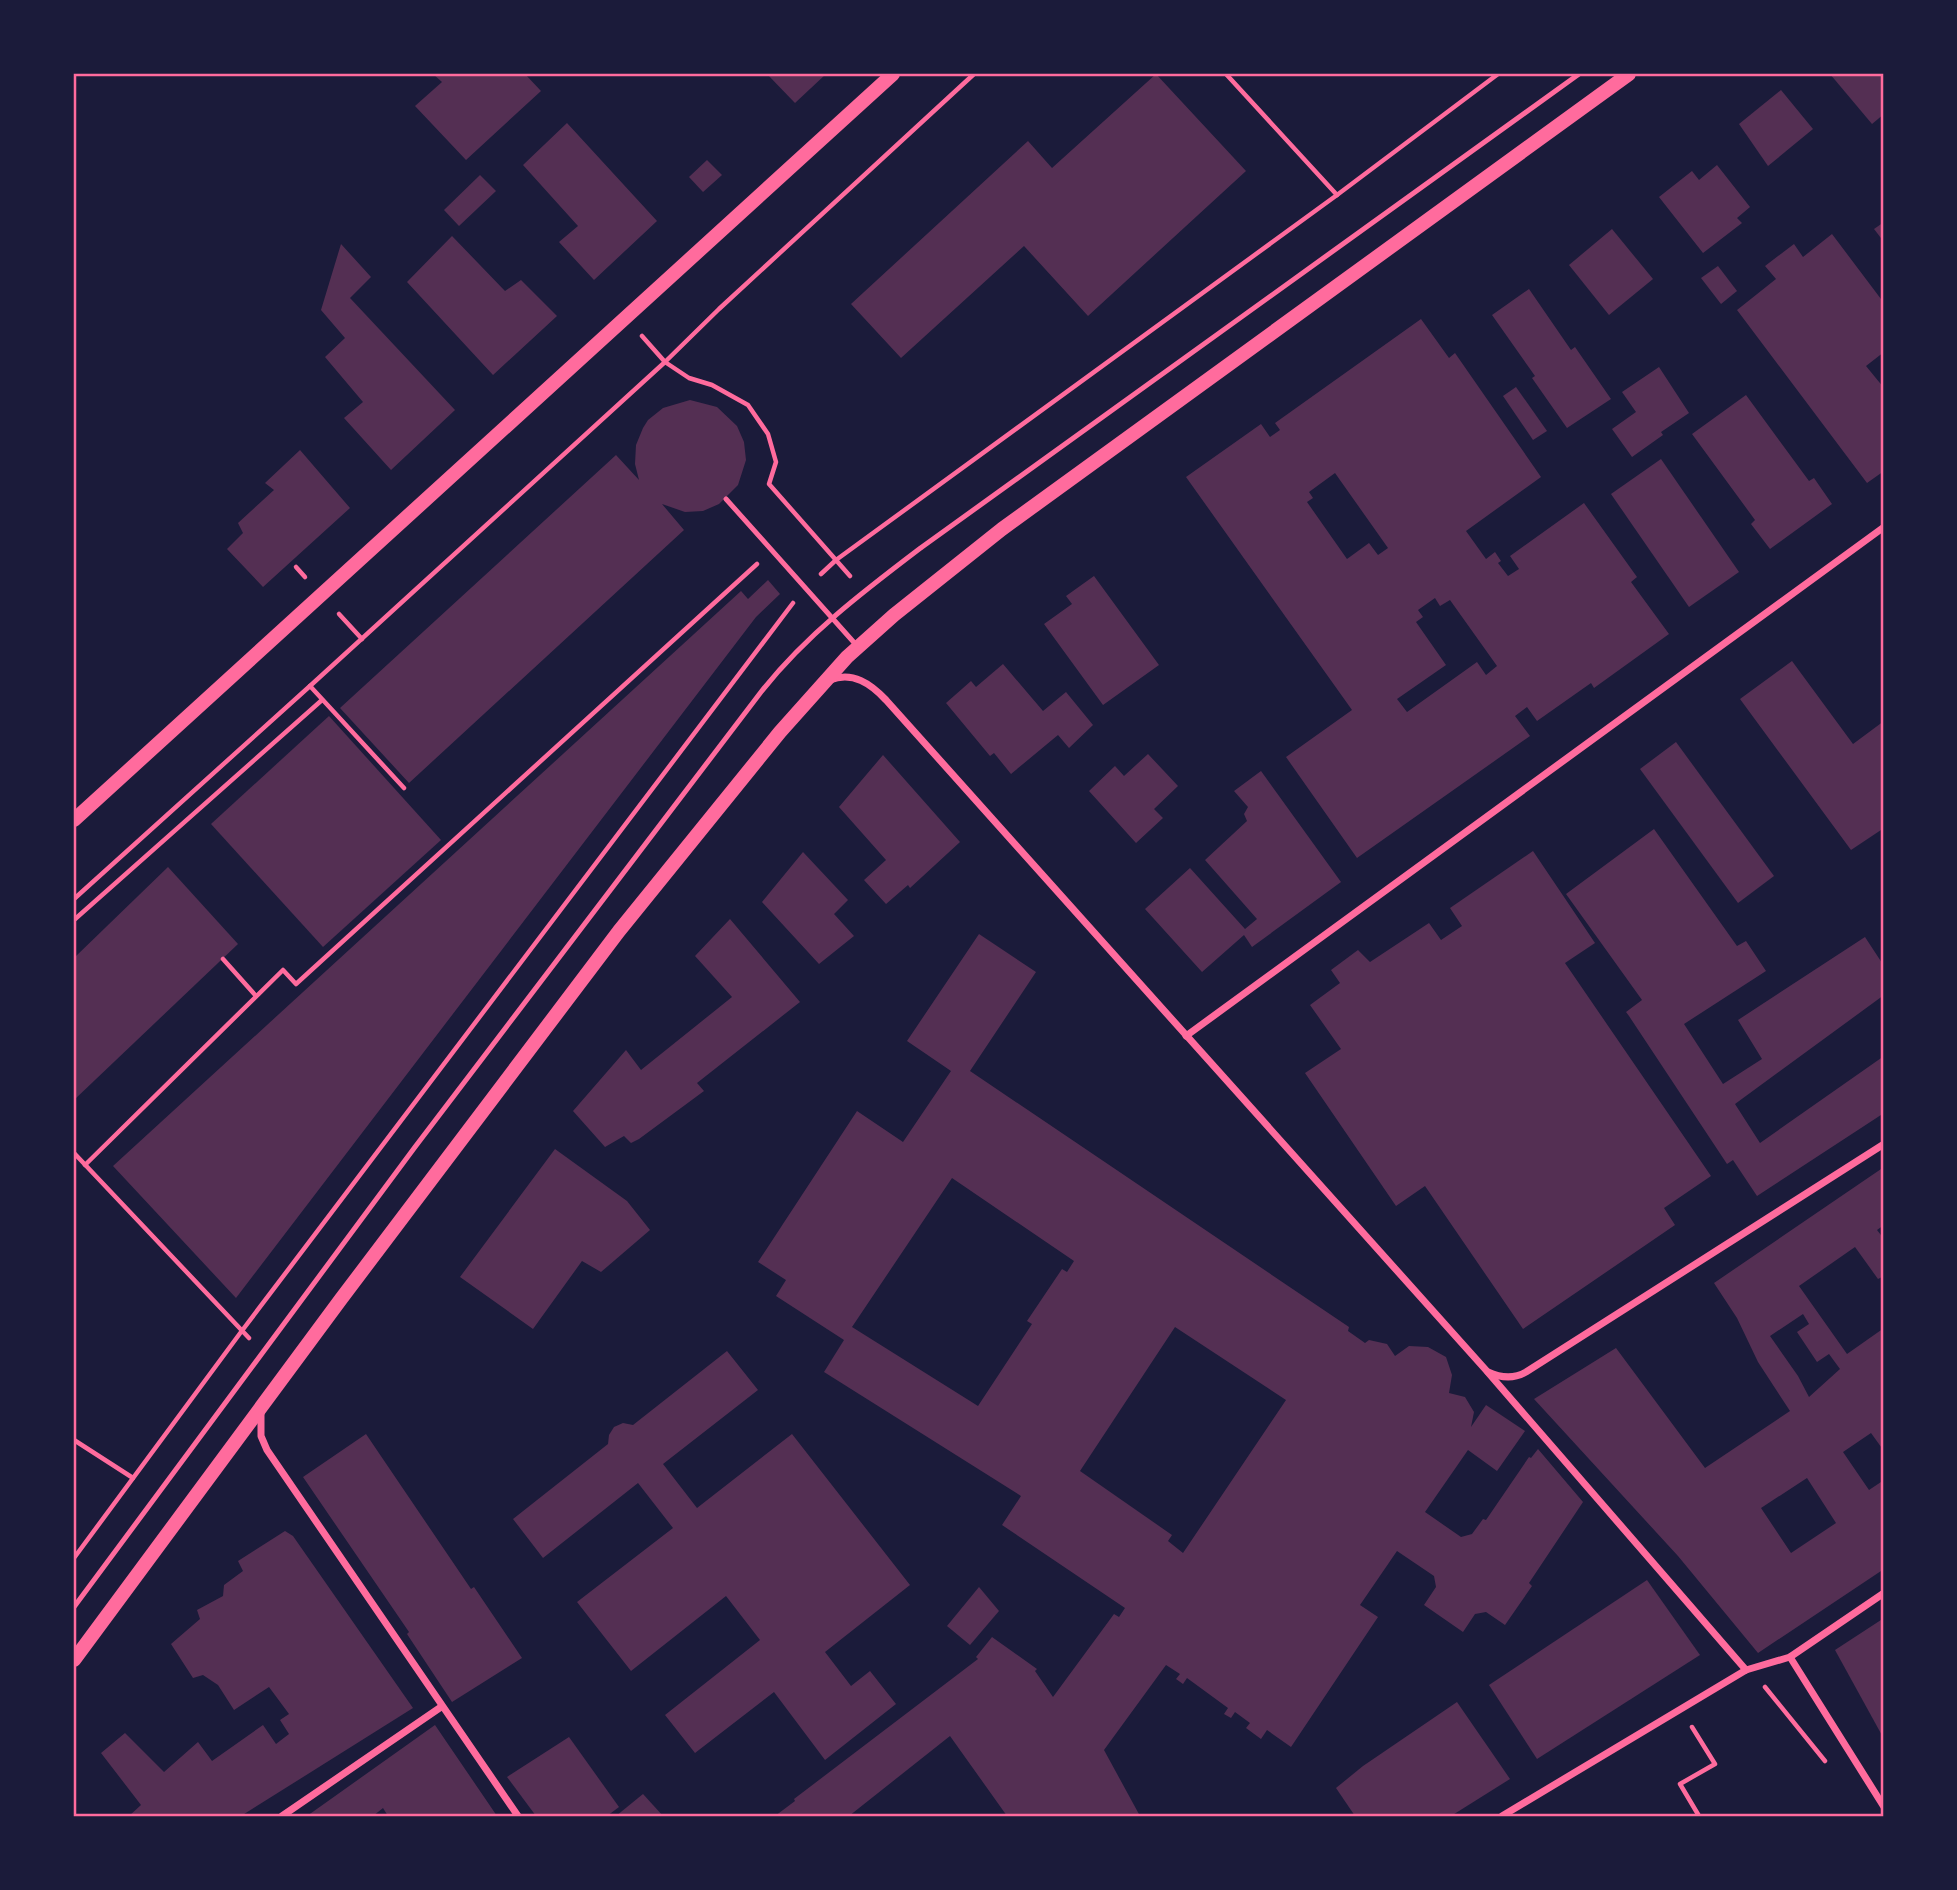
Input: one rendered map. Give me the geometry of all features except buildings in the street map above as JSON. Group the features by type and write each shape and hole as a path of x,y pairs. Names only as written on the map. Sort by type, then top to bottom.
{"main road":[{"path":"74,820 893,74"},
{"path":"74,1660 270,1394 619,931 815,692 858,647 944,574 1054,491 1629,74"}],"street":[{"path":"1186,1036 1884,527"},
{"path":"815,692 832,679 847,676 863,681 878,692 1485,1369 1746,1670"},
{"path":"1485,1369 1496,1376 1506,1377 1526,1373 1884,1144"},
{"path":"270,1394 260,1421 261,1436 267,1450 518,1816"},
{"path":"1502,1816 1746,1670 1790,1657 1884,1594"},
{"path":"1790,1657 1884,1807"},
{"path":"282,1816 441,1707"}],"lane":[{"path":"74,1607 415,1147 791,656 864,591 966,515 1579,74"},
{"path":"726,499 858,647"}],"path":[{"path":"74,899 665,362 974,74"},
{"path":"1226,74 1336,195"},
{"path":"626,317 665,362 689,378 712,385 748,405 768,434 776,462 769,484 864,591"},
{"path":"85,1165 283,970 296,984 757,564"},
{"path":"310,686 404,788"},
{"path":"74,920 323,700"},
{"path":"223,959 256,996"},
{"path":"74,1153 241,1332 265,1350"},
{"path":"74,1440 133,1478"},
{"path":"1757,1685 1764,1686 1829,1766"},
{"path":"1689,1722 1715,1764 1680,1784 1699,1816"}]}
